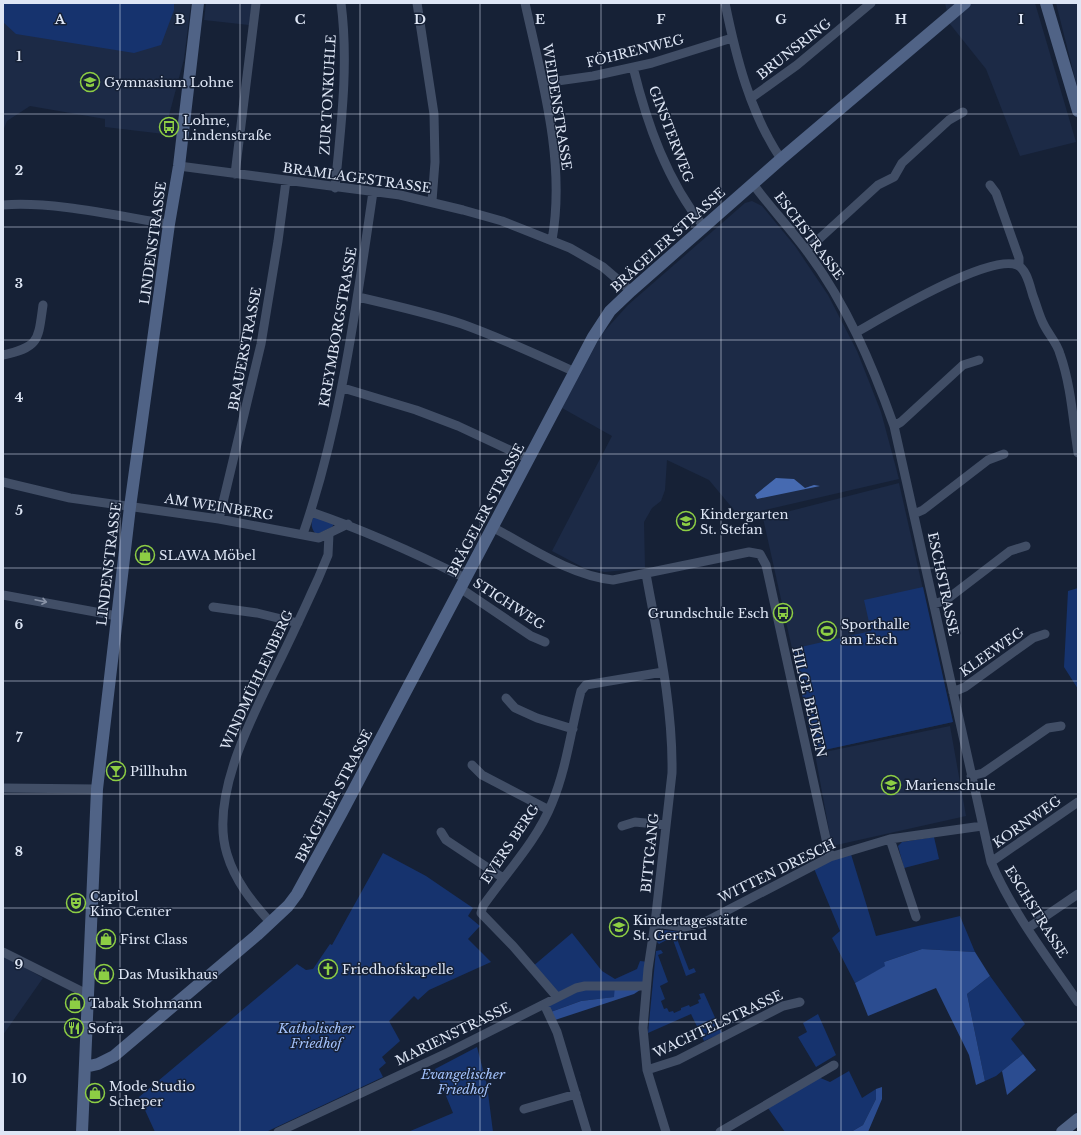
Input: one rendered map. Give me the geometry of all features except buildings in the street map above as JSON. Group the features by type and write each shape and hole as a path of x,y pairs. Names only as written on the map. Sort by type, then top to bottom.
{"street":[{"name":"LINDENSTRASSE","path":"82,1132 97,788 130,506 169,224 179,166 198,3"},
{"path":"235,174 256,3"},
{"name":"ZUR TONKUHLE","path":"336,188 344,83 342,3"},
{"path":"417,3 434,114 435,162 432,201"},
{"name":"WEIDENSTRASSE","path":"525,3 543,83 557,183 556,217 552,240"},
{"path":"725,3 732,38 758,118 781,159"},
{"name":"BRUNSRING","path":"751,98 798,65 871,3"},
{"name":"BRÄGELER STRASSE","path":"85,1067 98,1064 114,1056 271,923 288,906 300,888 593,337 610,311 781,159 965,3"},
{"path":"1046,3 1078,111"},
{"name":"FÖHRENWEG","path":"543,83 594,76 633,67 732,38"},
{"name":"GINSTERWEG","path":"633,67 646,112 663,158 683,198 704,227"},
{"path":"807,250 878,185 894,177 902,163 950,120 963,112"},
{"name":"BRAMLAGESTRASSE","path":"179,166 432,201 502,222 570,248 603,267 631,291"},
{"name":"BRAUERSTRASSE","path":"219,519 261,344 286,181"},
{"name":"ESCHSTRASSE","path":"754,184 807,250 829,283 857,332 880,388 894,426 991,862 998,879 1028,928 1074,989 1078,1002"},
{"path":"990,185 996,192 1018,258 1019,266 1026,275 1042,323 1060,354 1069,390 1078,453"},
{"name":"KREYMBORGSTRASSE","path":"303,534 311,512 343,388 373,192"},
{"path":"3,205 22,204 53,207 169,224"},
{"path":"857,332 954,280 999,264 1009,263 1019,266"},
{"path":"358,297 409,308 461,324 506,341 575,372"},
{"path":"3,355 22,351 34,344 39,334 43,305"},
{"path":"894,426 901,422 963,365 979,360"},
{"path":"343,388 416,410 458,426 529,459"},
{"path":"914,514 923,510 988,460 1004,454"},
{"name":"AM WEINBERG","path":"3,482 70,498 219,519 319,538 329,534"},
{"name":"STICHWEG","path":"311,512 348,524 404,548 463,583 531,636 545,642"},
{"path":"329,534 348,524"},
{"path":"492,526 580,573 597,578 613,580 646,574"},
{"name":"WINDMÜHLENBERG","path":"271,923 248,896 234,873 226,853 223,830 228,781 248,725 298,623 328,555 329,534"},
{"path":"934,604 946,600 1010,551 1026,546"},
{"name":"HILGE BEUKEN","path":"646,574 749,552 760,554 766,565 830,857"},
{"name":"BITTGANG","path":"646,574 669,712 672,752 666,825 646,986 643,1028 647,1070 666,1132"},
{"path":"3,595 117,616"},
{"path":"213,607 257,613 298,623"},
{"name":"KLEEWEG","path":"953,692 965,687 1033,638 1045,634"},
{"name":"EVERS BERG","path":"557,997 513,946 481,913 483,906 531,840 549,810 563,772 582,691 586,685 663,672"},
{"path":"506,698 515,708 537,718 573,729"},
{"path":"972,776 983,773 1048,728 1061,726"},
{"path":"472,765 482,775 549,810"},
{"path":"3,788 97,788"},
{"name":"KORNWEG","path":"991,862 1078,802"},
{"path":"622,826 635,822 666,825"},
{"name":"WITTEN DRESCH","path":"655,923 684,927 703,923 830,857 890,839 982,826"},
{"path":"440,832 446,840 503,878"},
{"path":"890,839 916,917"},
{"path":"1028,928 1078,894"},
{"path":"3,952 87,994"},
{"name":"MARIENSTRASSE","path":"278,1132 443,1055 557,997 585,986 646,986"},
{"name":"WACHTELSTRASSE","path":"647,1070 678,1060 783,1006 800,1002"},
{"path":"544,1004 557,1032 587,1132"},
{"path":"720,1132 834,1065"},
{"path":"524,1109 576,1094"},
{"path":"1062,1132 1078,1119"}],"shaded area":[{"name":"Gymnasium Lohne","path":"3,3 191,3 184,59 164,134 105,127 105,119 30,106 7,121 3,131"},
{"path":"206,3 252,3 249,25 204,20"},
{"path":"945,3 1035,3 1076,142 1020,156 986,69 950,24"},
{"path":"1056,3 1078,3 1078,90 1064,35"},
{"path":"752,201 762,206 795,246 828,295 857,351 881,412 899,479 739,516 709,480 667,460 665,490 661,501 652,508 644,522 645,568 605,572 584,568 552,551 612,436 562,408 601,335 628,305 745,203"},
{"path":"776,478 794,479 805,488 814,485 820,486 757,499 755,495"},
{"path":"899,483 953,722 815,752 763,518"},
{"name":"Marienschule","path":"950,726 966,816 832,846 815,754"},
{"path":"922,949 975,952 990,976 967,994 985,1081 976,1085 969,1055 936,988 868,1016 855,983 885,966 884,962"},
{"path":"3,955 43,978 3,1035"},
{"path":"615,986 646,986 634,994 555,1020 548,1013 581,1001 614,997"},
{"path":"1023,1054 1036,1070 1007,1095 1002,1071"},
{"path":"882,1087 882,1099 868,1132 851,1132 863,1125 876,1099 876,1089"}],"green space":[{"path":"3,3 174,3 174,10 161,45 134,53 16,34 3,22"},
{"path":"315,516 334,524 332,527 320,533 315,533 312,520"},
{"path":"923,587 953,722 815,752 792,649 871,631 864,600"},
{"path":"1078,588 1078,689 1064,667 1068,591"},
{"path":"934,837 939,859 904,868 898,846 902,842"},
{"path":"850,851 876,936 960,916 975,952 922,949 884,962 886,966 855,983 832,938 840,931 813,866"},
{"name":"Katholischer Friedhof","path":"383,853 426,876 473,908 468,916 480,926 468,939 491,962 429,990 418,1000 414,996 389,1021 400,1041 382,1057 386,1063 379,1069 383,1077 266,1132 155,1132 139,1097 297,964 306,970 313,969 330,944 332,945"},
{"path":"662,930 684,932 683,936 677,939 689,970 694,968 696,972 686,976 672,937 659,944 657,942 659,932"},
{"path":"572,933 602,971 615,979 637,969 640,961 649,962 646,986 614,997 581,1001 548,1013 544,1004 557,997 532,967"},
{"path":"661,950 663,953 658,955 668,982 660,986 665,999 661,1001 664,1009 667,1008 669,1012 673,1011 674,1013 689,1005 690,1007 699,1003 698,1000 701,999 699,994 704,993 722,1033 704,1041 691,1014 648,1033 656,951"},
{"path":"990,976 1025,1024 1011,1039 1023,1054 996,1076 985,1081 967,994"},
{"path":"818,1014 836,1055 816,1067 798,1037 807,1032 803,1023"},
{"name":"Evangelischer Friedhof","path":"477,1047 487,1085 493,1132 408,1132 453,1113 435,1069"},
{"path":"849,1071 862,1098 876,1089 876,1099 863,1125 851,1132 785,1132 768,1108 818,1077 830,1082"}],"place":[{"name":"Gymnasium Lohne","path":"90,82"},
{"name":"Lohne, Lindenstraße","path":"169,127"},
{"name":"Kindergarten St. Stefan","path":"686,521"},
{"name":"SLAWA Möbel","path":"145,555"},
{"name":"Grundschule Esch","path":"783,613"},
{"name":"Sporthalle am Esch","path":"827,631"},
{"name":"Pillhuhn","path":"116,771"},
{"name":"Marienschule","path":"891,785"},
{"name":"Capitol Kino Center","path":"76,903"},
{"name":"Kindertagesstätte St. Gertrud","path":"619,927"},
{"name":"First Class","path":"106,939"},
{"name":"Friedhofskapelle","path":"328,969"},
{"name":"Das Musikhaus","path":"104,974"},
{"name":"Tabak Stohmann","path":"75,1003"},
{"name":"Sofra","path":"74,1028"},
{"name":"Mode Studio Scheper","path":"95,1093"}]}
